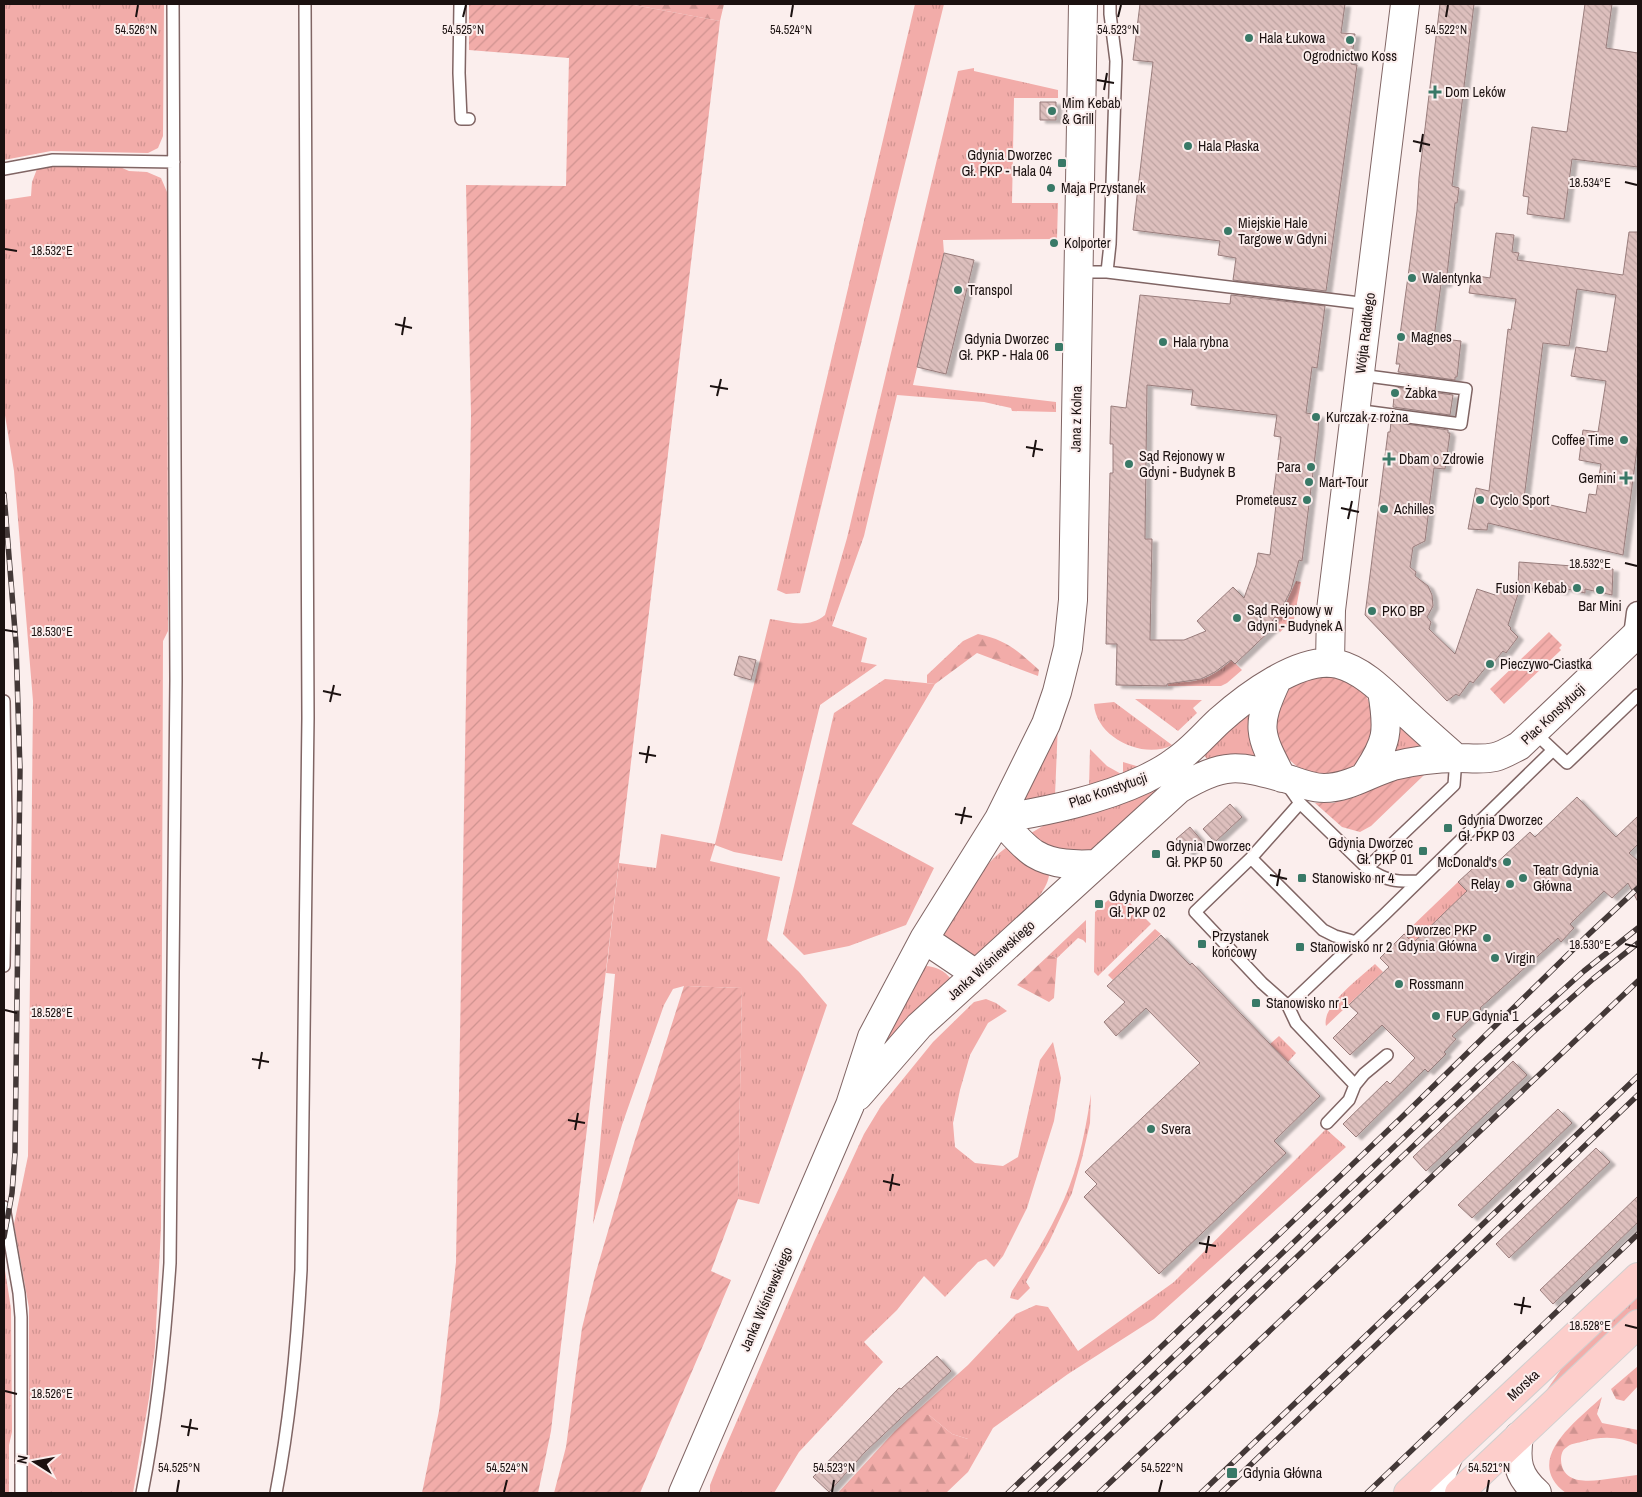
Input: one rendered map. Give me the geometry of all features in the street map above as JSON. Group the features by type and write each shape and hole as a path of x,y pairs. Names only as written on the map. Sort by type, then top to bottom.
{"main road":[{"name":"Jana z Kolna","path":"999,819 1046,724 1057,692 1068,648 1072,620 1083,4"},
{"name":"Wójta Radtkego","path":"1330,663 1331,610 1405,4"},
{"name":"Plac Konstytucji","path":"1096,864 1179,789 1209,772 1225,768 1240,768 1260,771 1314,787 1339,787 1392,766 1410,762 1456,758 1485,759 1497,757 1519,746 1544,741 1637,627"},
{"name":"Plac Konstytucji","path":"999,819 1028,814 1096,797 1145,779 1175,762 1237,706 1277,680 1318,663 1330,663 1354,670 1382,691 1456,758"},
{"path":"1277,680 1263,712 1262,728 1265,745 1282,778"},
{"path":"1364,777 1379,755 1386,734 1387,723 1382,691"},
{"path":"999,819 1034,854 1051,862 1080,865 1096,864"},
{"name":"Janka Wiśniewskiego","path":"683,1493 850,1105 872,1037 924,939 999,819"},
{"name":"Janka Wiśniewskiego","path":"850,1105 919,1026 1096,864"},
{"path":"924,939 976,974"},
{"name":"Morska","path":"1408,1493 1638,1277"},
{"path":"1459,1493 1638,1324"},
{"path":"1519,1436 1516,1454 1520,1474 1537,1493"},
{"path":"1434,1493 1449,1455"}],"lane":[{"path":"142,1493 158,1394 166,1318 170,1253 176,699 173,4"},
{"path":"276,1493 295,1362 301,1270 308,728 305,4"},
{"path":"460,4 459,73 461,119 468,119"},
{"path":"1107,272 1110,244 1116,61 1110,4"},
{"path":"4,169 53,160 174,162"},
{"path":"1078,272 1107,272 1368,304"},
{"path":"1355,410 1461,424 1466,389 1360,375"},
{"path":"1288,1006 1418,881 1544,741 1567,763 1638,695"},
{"path":"4,701 6,820 4,966"},
{"path":"1367,868 1454,785 1456,758"},
{"path":"1282,778 1300,803 1367,868 1378,876 1394,882 1418,881"},
{"path":"1300,803 1251,858 1195,912 1262,982 1288,1006 1296,1023 1355,1085"},
{"path":"1251,858 1323,930 1335,936 1356,942"},
{"path":"1327,1123 1349,1100 1355,1085 1364,1074 1387,1055"},
{"path":"4,1207 21,1316 20,1493"}],"green space":[{"path":"4,4 164,4 163,136 158,148 148,153 51,151 4,160"},
{"path":"469,4 629,4 720,21 551,1431 538,1493 422,1493 439,1411 456,1262 471,415 466,185 566,186 569,58 469,50"},
{"path":"629,4 724,4 720,21"},
{"path":"915,4 944,4 800,593 786,594 777,590"},
{"path":"974,68 974,71 1058,90 1058,98 1014,98 1012,203 1058,203 1057,239 943,240 944,253 913,385 1056,402 1056,412 1012,411 1011,408 984,402 897,395 864,536 832,626 867,638 861,662 877,665 820,705 782,861 734,852 715,845 710,861 780,877 767,940 800,973 827,1005 759,1204 738,1199 742,988 684,986 673,989 664,1005 622,1125 593,1224 615,974 606,973 619,863 656,868 661,834 715,844 770,619 792,623 806,623 825,615 847,538 958,71"},
{"path":"53,165 120,167 129,171 147,172 161,178 167,192 168,631 163,641 161,1228 155,1347 149,1398 133,1493 28,1493 29,1308 14,1224 28,1156 33,701 14,471 4,409 4,200 31,196 32,182 37,169"},
{"path":"1296,581 1301,582 1294,619 1280,632 1270,622 1286,603"},
{"path":"1549,632 1562,645 1559,648 1561,650 1504,704 1490,689"},
{"path":"978,634 997,639 1011,647 1039,670 1038,676 977,653 935,684 927,683 927,675 963,641"},
{"path":"1232,660 1242,670 1221,686 1168,686 1168,682 1187,682 1203,679 1217,672"},
{"path":"1330,674 1360,689 1365,694 1371,707 1376,732 1365,755 1356,766 1328,775 1318,775 1308,772 1290,761 1278,743 1275,722 1282,700 1291,687 1305,680"},
{"path":"885,679 935,684 852,824 934,868 906,925 849,946 804,955 783,934 834,713"},
{"path":"1135,699 1202,700 1193,708 1197,713 1178,731"},
{"path":"1114,702 1172,745 1161,749 1148,750 1123,743 1112,736 1103,727 1097,716 1094,704"},
{"path":"1250,709 1250,730 1255,755 1229,756 1208,760 1201,752"},
{"path":"1058,723 1055,796 1022,805 1023,797"},
{"path":"1402,728 1430,753 1392,752 1399,729"},
{"path":"1090,749 1107,766 1123,775 1123,762 1143,768 1089,788"},
{"path":"1411,775 1424,775 1371,826 1360,832 1342,827 1315,803 1333,803 1359,796 1385,781"},
{"path":"1171,781 1090,852 1056,851 1031,836 1031,833 1048,823"},
{"path":"1010,845 1049,874 1047,884 1031,907 979,959 946,944 943,933 980,873 999,853"},
{"path":"1458,882 1467,891 1413,943 1404,934"},
{"path":"1118,891 1151,924 1098,976 1094,972 1095,912"},
{"path":"1086,920 1086,943 1078,938 1057,958 1049,955"},
{"path":"1155,929 1161,934 1113,980 1108,975"},
{"path":"1049,955 1057,958 1054,998 1049,1002 1017,985"},
{"path":"1375,964 1383,972 1326,1026 1326,1018 1330,1010 1343,992"},
{"path":"925,966 940,969 951,979 884,1057 878,1047 921,968"},
{"path":"684,986 742,988 738,1199 711,1271 731,1280 640,1493 554,1493 566,1447 582,1328 596,1272 633,1146"},
{"path":"986,999 1007,1011 988,1023 970,1055 953,1123 955,1147 975,1163 1003,1166 1018,1157 1040,1060 1053,1042 1061,1078 1054,1121 1027,1208 1003,1256 994,1267 986,1259 978,1262 945,1297 924,1276 897,1310 864,1342 883,1362 799,1452 774,1493 710,1493 710,1485 720,1460 814,1242 864,1134 881,1106 933,1042 974,1002"},
{"path":"1279,1036 1296,1053 1288,1062 1270,1044"},
{"path":"1091,1094 1090,1123 1072,1193 1049,1242 1026,1282 1030,1288 1018,1300 1010,1298 1012,1291 1047,1234 1068,1189 1082,1144"},
{"path":"1326,1129 1346,1147 1154,1319 1068,1374 993,1428 968,1472 968,1439 952,1434 929,1415 909,1418 968,1365 1016,1314 1036,1305 1048,1307 1078,1351 1174,1282"},
{"path":"5,1270 11,1309 12,1432 9,1445 9,1493 4,1493"},
{"path":"1638,1294 1638,1310 1528,1413 1571,1355"},
{"path":"1638,1366 1638,1386 1624,1401 1616,1399 1611,1389"},
{"path":"1602,1397 1597,1414 1602,1423 1638,1430 1638,1445 1624,1440 1603,1438 1588,1440 1565,1448 1561,1460 1565,1473 1575,1479 1587,1481 1600,1480 1600,1493 1566,1493 1554,1480 1549,1467 1551,1454 1558,1441 1568,1429"},
{"path":"919,1414 929,1415 952,1434 968,1439 968,1472 946,1493 838,1493 895,1431 909,1418"},
{"path":"1637,1475 1638,1493 1600,1493 1600,1480"}],"building":[{"path":"1140,4 1345,4 1341,33 1355,34 1351,64 1357,65 1326,291 1233,280 1236,258 1218,255 1220,241 1133,230 1153,62 1133,60"},
{"path":"1440,4 1474,4 1452,186 1459,188 1457,203 1455,203 1446,284 1441,284 1434,338 1461,341 1457,377 1455,377 1455,380 1398,372 1400,364 1396,364 1417,211 1419,178"},
{"path":"1585,4 1612,4 1606,48 1638,53 1638,167 1572,159 1564,219 1527,214 1529,197 1523,196 1532,127 1567,132"},
{"path":"1040,102 1056,102 1056,120 1040,120"},
{"path":"1629,232 1638,232 1638,441 1623,555 1488,523 1487,530 1468,529 1476,488 1489,491 1508,329 1511,330 1516,299 1469,293 1472,275 1490,278 1496,233 1514,235 1512,252 1519,253 1517,260 1623,275","holes":["1577,289 1616,295 1607,352 1576,347 1571,376 1606,381 1598,432 1583,430 1579,460 1601,464 1596,495 1589,494 1586,513 1524,499 1543,343 1569,346"]},
{"path":"944,253 974,260 946,374 917,367"},
{"path":"1140,295 1230,304 1231,295 1325,306 1317,368 1312,367 1306,413 1319,415 1302,561 1299,560 1291,590 1284,604 1270,624 1274,627 1235,664 1231,660 1215,672 1201,679 1167,684 1167,686 1116,685 1117,644 1106,644 1110,473 1113,473 1113,444 1110,444 1111,406 1126,408","holes":["1147,385 1193,390 1191,405 1277,415 1274,436 1281,437 1272,505 1276,505 1270,555 1258,553 1256,565 1244,598 1233,587 1197,621 1206,631 1184,640 1150,640 1152,539 1145,539"]},
{"path":"1395,387 1453,395 1450,415 1393,407"},
{"path":"1391,422 1448,430 1448,433 1450,433 1445,469 1434,468 1425,541 1413,547 1410,567 1416,572 1415,576 1428,586 1432,595 1433,606 1427,617 1431,622 1429,629 1455,654 1477,589 1495,595 1498,585 1519,591 1508,625 1518,637 1506,653 1503,651 1473,683 1470,681 1459,696 1456,694 1447,701 1365,615 1388,432 1390,432"},
{"path":"1519,562 1613,569 1612,595 1585,589 1585,593 1563,588 1563,592 1541,587 1540,590 1518,586"},
{"path":"739,656 756,660 751,680 734,675"},
{"name":"Dworzec PKP Gdynia Główna","path":"1577,797 1616,837 1638,816 1638,844 1629,853 1638,861 1638,902 1628,883 1612,898 1604,891 1570,924 1574,928 1561,942 1558,938 1480,1008 1452,1036 1456,1039 1444,1052 1446,1054 1428,1072 1425,1069 1356,1137 1343,1124 1387,1081 1390,1084 1415,1058 1382,1025 1350,1055 1333,1038 1358,1013 1349,1005 1389,967 1380,958 1404,934 1413,943 1467,891 1458,882 1482,860 1490,869 1530,832 1535,837"},
{"path":"1230,804 1242,817 1215,842 1203,829"},
{"path":"1190,827 1202,841 1188,853 1176,839"},
{"path":"1161,935 1190,965 1192,963 1320,1096 1274,1141 1286,1153 1159,1274 1084,1197 1097,1184 1085,1172 1200,1063 1146,1008 1116,1036 1104,1022 1125,1002 1107,986"},
{"path":"1513,1061 1527,1075 1426,1171 1413,1157"},
{"path":"1558,1109 1572,1123 1472,1218 1458,1205"},
{"path":"1596,1148 1610,1162 1509,1258 1496,1244"},
{"path":"1638,1196 1638,1222 1553,1304 1540,1290"},
{"path":"937,1356 951,1371 865,1452 829,1492 813,1477 899,1388 901,1389"}],"railway":[{"path":"4,494 16,644 20,770 15,1153 12,1193 4,1237"},
{"path":"1008,1493 1402,1117 1638,888"},
{"path":"1030,1493 1482,1063 1584,971 1638,928"},
{"path":"1049,1493 1532,1033 1593,979 1638,943"},
{"path":"1099,1493 1638,981"},
{"path":"1201,1493 1638,1076"},
{"path":"1221,1493 1638,1095"},
{"path":"1367,1493 1638,1234"}],"place":[{"name":"Hala Łukowa","path":"1249,38"},
{"name":"Ogrodnictwo Koss","path":"1350,40"},
{"name":"Dom Leków","path":"1435,92"},
{"name":"Mim Kebab & Grill","path":"1052,111"},
{"name":"Hala Płaska","path":"1188,146"},
{"name":"Gdynia Dworzec Gł. PKP - Hala 04","path":"1062,163"},
{"name":"Maja Przystanek","path":"1051,188"},
{"name":"Miejskie Hale Targowe w Gdyni","path":"1228,231"},
{"name":"Kolporter","path":"1054,243"},
{"name":"Walentynka","path":"1412,278"},
{"name":"Transpol","path":"958,290"},
{"name":"Magnes","path":"1401,337"},
{"name":"Hala rybna","path":"1163,342"},
{"name":"Gdynia Dworzec Gł. PKP - Hala 06","path":"1059,347"},
{"name":"Żabka","path":"1395,393"},
{"name":"Kurczak z rożna","path":"1316,417"},
{"name":"Coffee Time","path":"1624,440"},
{"name":"Dbam o Zdrowie","path":"1389,459"},
{"name":"Sąd Rejonowy w Gdyni - Budynek B","path":"1129,464"},
{"name":"Para","path":"1311,467"},
{"name":"Gemini","path":"1626,478"},
{"name":"Mart-Tour","path":"1309,482"},
{"name":"Prometeusz","path":"1307,500"},
{"name":"Cyclo Sport","path":"1480,500"},
{"name":"Achilles","path":"1384,509"},
{"name":"Fusion Kebab","path":"1577,588"},
{"name":"Bar Mini","path":"1600,590"},
{"name":"PKO BP","path":"1372,611"},
{"name":"Sąd Rejonowy w Gdyni - Budynek A","path":"1237,618"},
{"name":"Pieczywo-Ciastka","path":"1490,664"},
{"name":"Gdynia Dworzec Gł. PKP 03","path":"1448,828"},
{"name":"Gdynia Dworzec Gł. PKP 01","path":"1423,851"},
{"name":"Gdynia Dworzec Gł. PKP 50","path":"1156,854"},
{"name":"McDonald's","path":"1507,862"},
{"name":"Stanowisko nr 4","path":"1302,878"},
{"name":"Teatr Gdynia Główna","path":"1523,878"},
{"name":"Relay","path":"1510,884"},
{"name":"Gdynia Dworzec Gł. PKP 02","path":"1099,904"},
{"name":"Dworzec PKP Gdynia Główna","path":"1487,938"},
{"name":"Przystanek końcowy","path":"1202,944"},
{"name":"Stanowisko nr 2","path":"1300,947"},
{"name":"Virgin","path":"1495,958"},
{"name":"Rossmann","path":"1399,984"},
{"name":"Stanowisko nr 1","path":"1256,1003"},
{"name":"FUP Gdynia 1","path":"1436,1016"},
{"name":"Svera","path":"1151,1129"},
{"name":"Gdynia Główna","path":"1232,1473"}]}
